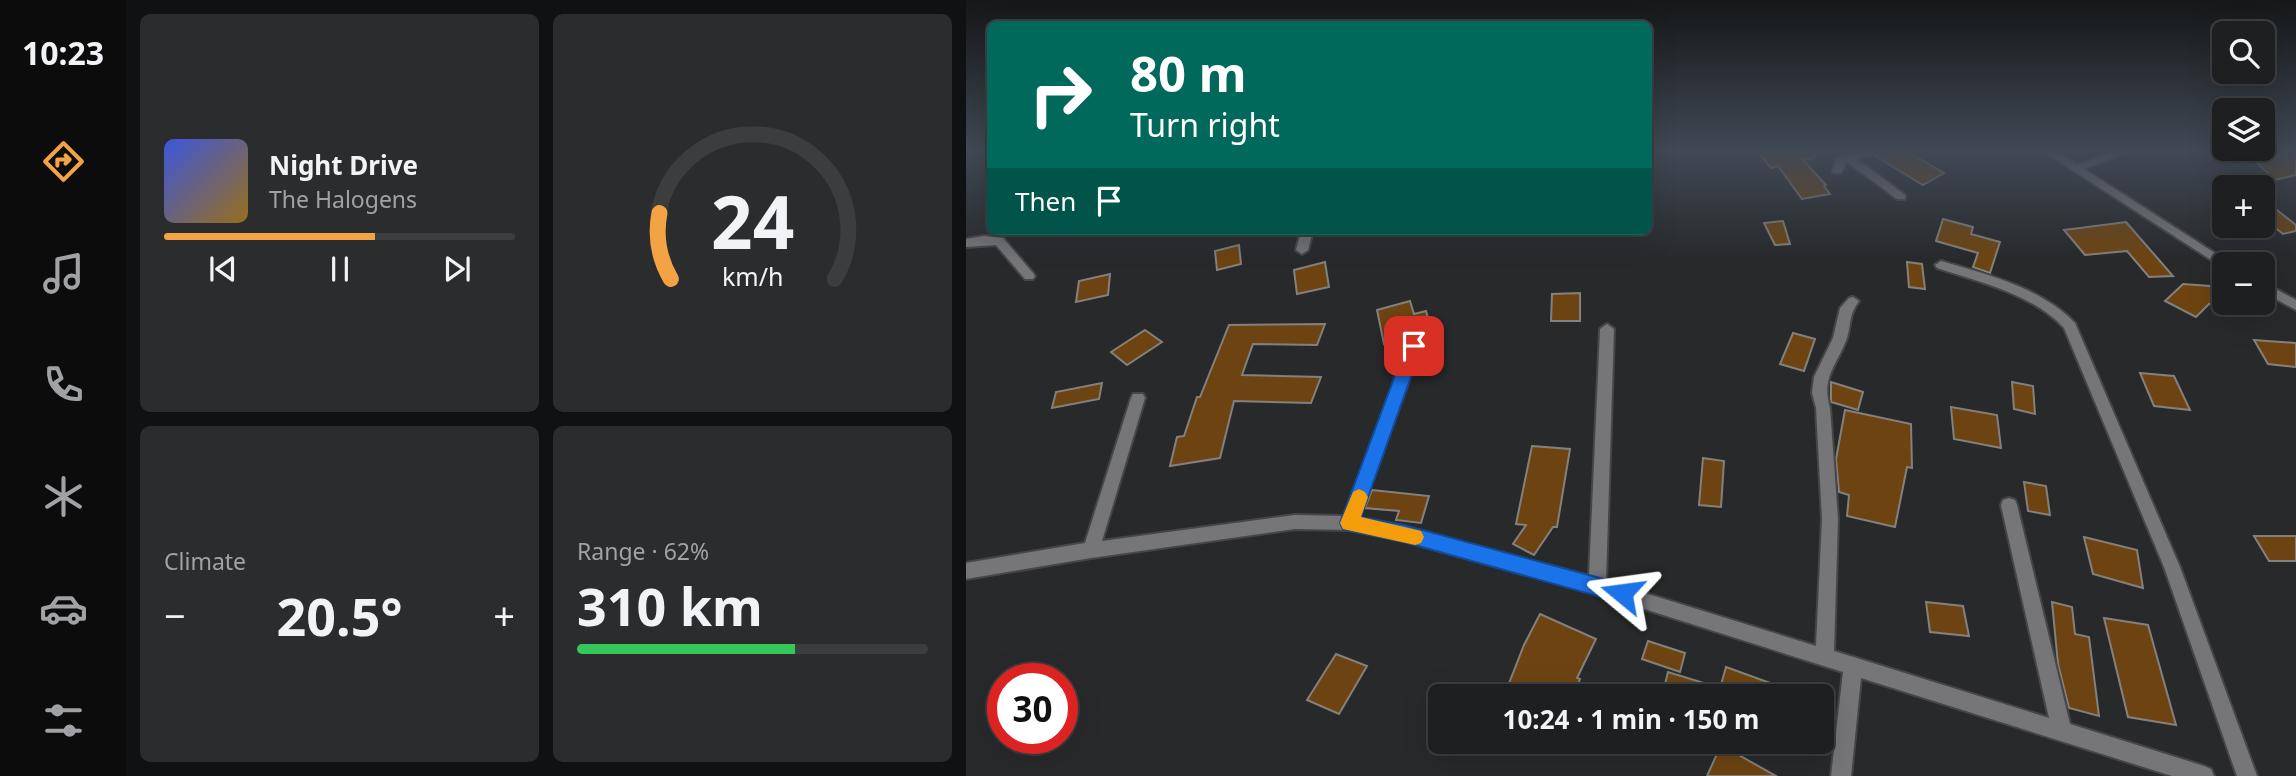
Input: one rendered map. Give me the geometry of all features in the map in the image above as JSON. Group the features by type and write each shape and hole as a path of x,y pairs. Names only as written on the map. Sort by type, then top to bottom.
{"street":[{"path":"1887,187 1900,197"},
{"path":"2108,187 2212,255"},
{"path":"1302,250 1306,235"},
{"path":"966,243 999,241 1029,276"},
{"path":"1941,265 2034,300 2063,316 2070,326 2172,567 2247,776"},
{"path":"2275,293 2296,306"},
{"path":"1825,656 1830,519 1823,408 1819,393 1821,377 1840,338 1846,308 1853,301"},
{"path":"1597,586 1606,329"},
{"path":"1349,523 1414,346"},
{"path":"1091,550 1138,398"},
{"path":"2009,505 2062,731"},
{"path":"966,571 1091,550 1294,522 1349,523 1404,534 1597,586 2204,776"},
{"path":"1842,776 1853,665"}],"building":[{"path":"1793,187 1825,187 1830,194 1802,199"},
{"path":"2275,208 2296,225 2296,231 2283,234 2275,228"},
{"path":"1943,219 1973,227 1971,234 2000,242 1990,273 1973,267 1978,253 1936,241"},
{"path":"1783,221 1790,244 1775,245 1764,223"},
{"path":"2126,222 2173,276 2149,277 2127,251 2085,255 2064,230"},
{"path":"1239,245 1241,264 1217,270 1215,251"},
{"path":"1325,262 1329,287 1297,294 1294,270"},
{"path":"1907,262 1922,264 1925,289 1909,287"},
{"path":"1110,274 1108,295 1076,302 1079,281"},
{"path":"2183,284 2212,286 2212,304 2196,317 2165,301"},
{"path":"1580,293 1580,321 1551,321 1552,294"},
{"path":"1410,301 1414,314 1426,311 1432,332 1384,344 1377,310"},
{"path":"1325,324 1317,345 1253,344 1242,375 1321,377 1311,403 1234,401 1220,458 1170,466 1177,437 1184,436 1197,397 1200,397 1229,325"},
{"path":"1145,330 1162,342 1127,365 1111,352"},
{"path":"1793,333 1815,339 1804,371 1780,364"},
{"path":"2254,340 2296,343 2296,367 2268,364"},
{"path":"2140,373 2174,376 2190,410 2154,406"},
{"path":"1831,382 1863,392 1858,410 1831,402"},
{"path":"2012,382 2033,386 2035,414 2014,409"},
{"path":"1102,383 1099,399 1052,408 1056,392"},
{"path":"1951,407 1997,415 2001,448 1954,439"},
{"path":"1845,410 1911,424 1912,468 1907,467 1895,527 1847,516 1849,495 1839,492 1836,459"},
{"path":"1532,446 1570,449 1557,527 1553,527 1534,555 1513,544 1526,525 1516,524"},
{"path":"1703,458 1724,461 1721,507 1699,505"},
{"path":"2024,482 2046,486 2050,515 2028,511"},
{"path":"1372,490 1429,496 1421,523 1396,520 1399,511 1365,508"},
{"path":"2254,536 2296,536 2296,561 2269,561"},
{"path":"2084,537 2137,550 2143,588 2093,574"},
{"path":"1926,602 1963,606 1969,636 1930,632"},
{"path":"2052,602 2072,607 2075,634 2089,637 2099,716 2069,708 2058,664"},
{"path":"1540,614 1596,639 1577,678 1580,679 1578,684 1509,684"},
{"path":"2104,618 2148,625 2176,725 2128,717"},
{"path":"1648,641 1685,653 1680,672 1642,659"},
{"path":"1336,654 1367,666 1339,714 1307,700"},
{"path":"1726,667 1770,683 1770,684 1721,684"},
{"path":"1668,672 1707,684 1665,684"},
{"path":"1717,754 1737,754 1776,776 1707,776"}],"slow traffic":[{"path":"1359,497 1349,523 1415,537"}],"route":[{"path":"1414,346 1349,523 1404,534 1622,593"}]}
